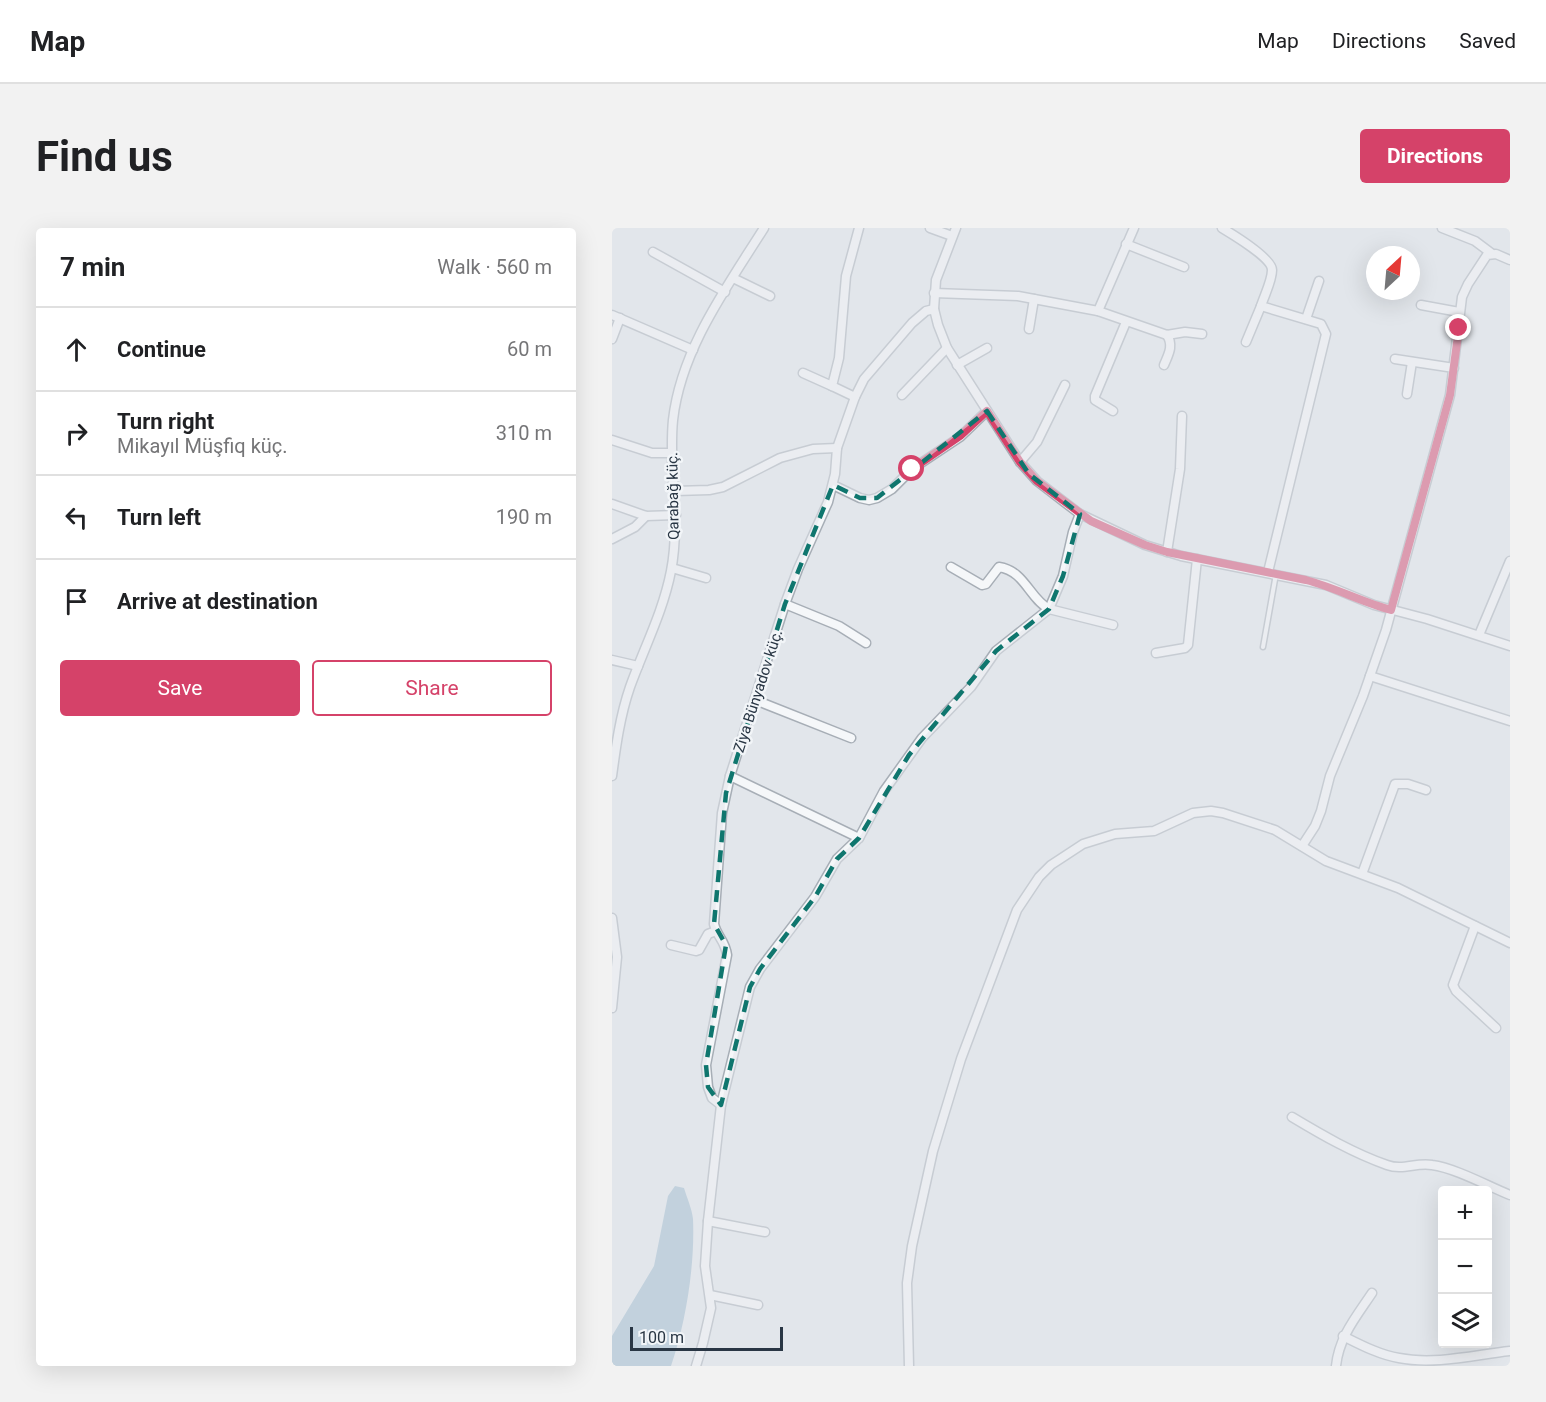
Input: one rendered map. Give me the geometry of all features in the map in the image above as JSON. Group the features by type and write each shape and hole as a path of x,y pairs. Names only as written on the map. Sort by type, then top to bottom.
{"street":[{"name":"Qarabağ küç.","path":"612,776 623,709 662,607 672,568 676,515 671,453 673,420 678,394 693,351 733,278 764,228"},
{"path":"832,386 839,358 846,276 859,228"},
{"path":"930,228 954,232 940,267 934,293 934,309 947,348 1020,462 1037,481 1080,514 1135,541 1167,552 1326,585 1358,600 1510,646"},
{"path":"1098,311 1134,228"},
{"path":"1224,228 1264,256 1271,264 1272,273 1246,342"},
{"path":"1442,228 1461,234 1491,253 1510,260"},
{"path":"1126,244 1184,267"},
{"path":"653,252 725,292"},
{"path":"1302,846 1318,818 1338,753 1370,676 1391,610 1450,395 1462,297 1486,255 1491,253"},
{"path":"733,278 770,296"},
{"path":"1306,319 1319,281"},
{"path":"934,293 1005,294 1098,311 1167,335 1185,332 1202,334"},
{"path":"1029,329 1034,299"},
{"path":"1421,305 1459,312"},
{"path":"1261,306 1321,324 1326,334 1272,573"},
{"name":"Ziya Bünyadov küç.","path":"721,1105 712,1098 708,1088 706,1065 727,955 726,945 714,924 722,813 730,776 785,604 833,485 837,448 855,397 868,374 912,323 926,311 934,309"},
{"path":"612,339 616,317 693,351"},
{"path":"1113,411 1098,403 1095,396 1126,322"},
{"path":"1164,365 1171,341 1167,335"},
{"path":"902,395 947,348"},
{"path":"957,365 987,348"},
{"path":"1395,359 1454,369"},
{"path":"1407,394 1412,362"},
{"path":"803,373 855,397"},
{"path":"1020,462 1037,442 1065,385"},
{"path":"833,485 860,498 869,500 878,498 892,489 912,469 960,436 987,411"},
{"path":"1167,552 1180,469 1182,416"},
{"path":"612,440 652,453 671,453"},
{"path":"675,491 709,490 723,487 780,458 813,449 837,448"},
{"path":"612,504 646,516 676,515"},
{"path":"696,1366 711,1308 705,1266 721,1105 750,987 760,969 815,897 837,859 859,838 884,792 922,738 971,687 996,651 1049,609 1063,576 1073,532 1080,514"},
{"path":"612,539 635,526 646,516"},
{"path":"1156,653 1185,648 1188,645 1197,559"},
{"path":"1479,635 1510,561"},
{"path":"951,567 982,585 986,584 995,570 999,567 1004,568 1020,576 1030,587 1034,598 1049,609 1113,625"},
{"path":"672,568 706,578"},
{"path":"785,604 839,626 866,643"},
{"path":"612,660 638,666"},
{"path":"1370,676 1510,721"},
{"path":"756,700 851,738"},
{"path":"730,776 859,838"},
{"path":"1362,874 1395,784 1408,784 1426,790"},
{"path":"909,1366 907,1283 912,1246 933,1151 961,1059 1017,910 1027,892 1051,865 1083,844 1115,834 1154,831 1201,812 1224,813 1289,837 1326,861 1398,888 1510,943"},
{"path":"612,918 617,957 612,1008"},
{"path":"1475,926 1453,985 1456,991 1496,1028"},
{"path":"671,945 696,951 699,950 708,934 716,931"},
{"path":"1292,1117 1330,1140 1389,1166 1406,1168 1421,1164 1436,1165 1510,1195"},
{"path":"708,1221 765,1232"},
{"path":"1336,1366 1343,1336 1372,1293"},
{"path":"710,1295 758,1305"},
{"path":"1343,1336 1365,1347 1397,1358 1420,1361 1510,1351"}],"lane":[{"path":"1263,647 1272,573"}],"highlighted area":[{"path":"987,411 1029,474 1080,514 1063,576 1049,609 996,651 909,755 859,838 837,859 815,897 760,969 750,987 721,1105 708,1087 706,1065 726,945 714,924 726,793 785,604 833,485 860,498 877,498"}],"water":[{"path":"675,1186 684,1188 692,1215 693,1255 681,1331 671,1366 612,1366 612,1336 654,1266 668,1196"}],"route":[{"path":"912,469 941,451 987,411 1029,474 1091,521 1145,545 1167,552 1326,585 1358,600 1391,610 1450,395 1459,328"}]}
